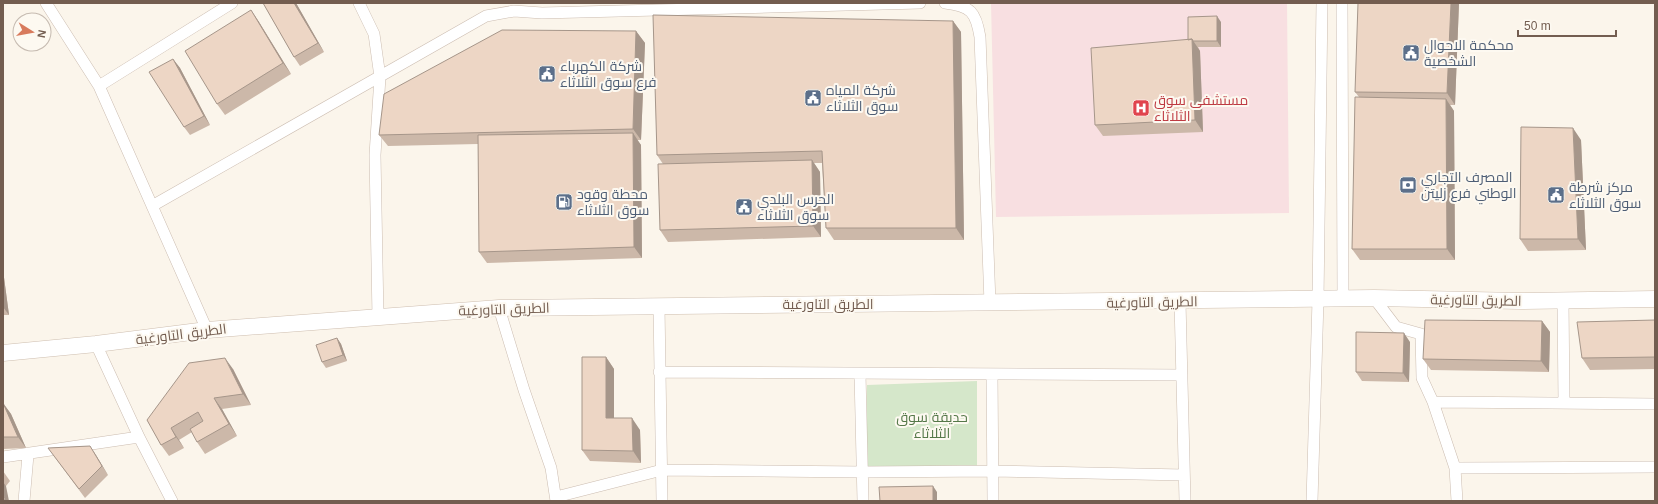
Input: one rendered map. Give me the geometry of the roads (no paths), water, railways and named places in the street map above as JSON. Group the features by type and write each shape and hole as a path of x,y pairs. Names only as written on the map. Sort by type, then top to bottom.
{"street":[{"path":"46,3 99,86 206,330"},
{"path":"99,86 232,3"},
{"path":"359,3 374,34 380,77 375,155 378,317"},
{"path":"152,206 486,16 514,11 550,13 920,3"},
{"path":"945,3 959,5 970,10 977,19 980,37 990,303"},
{"path":"1312,501 1318,300 1322,3"},
{"path":"1342,3 1343,299"},
{"path":"1374,298 1396,327 1421,334 1422,378 1433,402 1455,468 1457,501"},
{"name":"الطريق التاورغية","path":"3,353 96,344 206,330 498,308 1180,302 1374,298 1563,300 1655,299"},
{"path":"1563,300 1564,403"},
{"path":"1180,302 1185,501"},
{"path":"658,306 662,501"},
{"path":"498,308 551,468 556,499 662,470 864,472 992,471 1184,475"},
{"path":"96,344 139,437 172,501"},
{"path":"659,372 1182,375"},
{"path":"860,374 864,501"},
{"path":"992,374 993,501"},
{"path":"1433,402 1655,404"},
{"path":"3,457 28,455 139,437"},
{"path":"24,501 28,455"},
{"path":"1455,468 1655,467"}],"place":[{"name":"محكمة الاحوال الشخصية","path":"1411,53"},
{"name":"شركة الكهرباء فرع سوق الثلاثاء","path":"547,74"},
{"name":"شركة المياه سوق الثلاثاء","path":"813,98"},
{"name":"مستشفى سوق الثلاثاء","path":"1141,108"},
{"name":"المصرف التجاري الوطني فرع زليتن","path":"1408,185"},
{"name":"مركز شرطة سوق الثلاثاء","path":"1556,195"},
{"name":"محطة وقود سوق الثلاثاء","path":"564,202"},
{"name":"الحرس البلدي سوق الثلاثاء","path":"744,207"}],"park label":[{"name":"حديقة سوق الثلاثاء","path":"932,426"}]}
